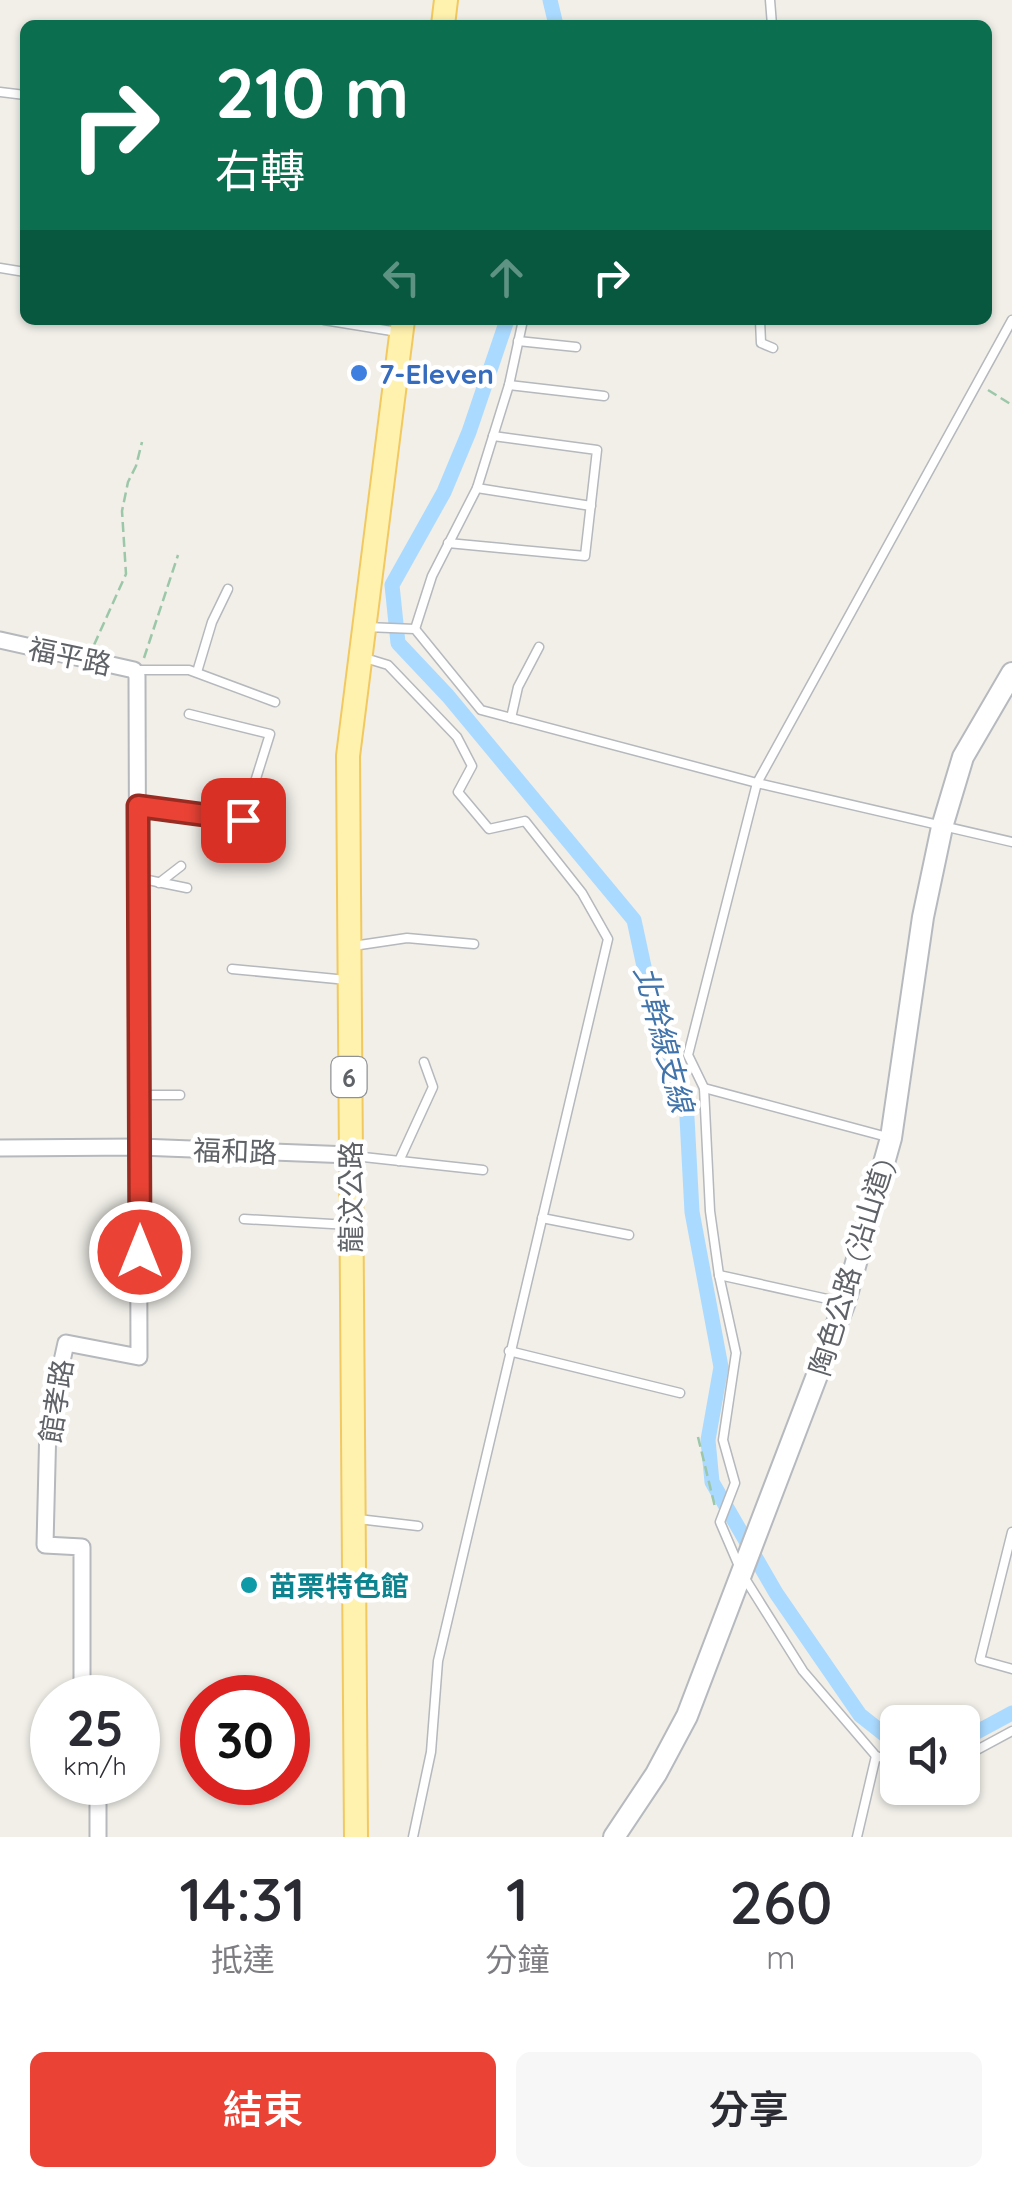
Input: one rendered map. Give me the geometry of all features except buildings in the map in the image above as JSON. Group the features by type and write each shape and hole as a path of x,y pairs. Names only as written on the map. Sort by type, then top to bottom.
{"main road":[{"name":"龍汶公路","path":"356,1837 348,756 402,326"},
{"name":"陶色公路 (沿山道)","path":"614,1837 687,1716 846,1302 891,1138 923,917 942,826 964,757 1012,673"}],"street":[{"name":"福平路","path":"0,640 138,672"},
{"name":"館孝路","path":"82,1675 82,1547 45,1545 48,1424 66,1343 140,1357 138,672"},
{"name":"福和路","path":"0,1148 140,1147 350,1155"},
{"path":"98,1805 98,1837"}],"lane":[{"path":"880,1757 803,1671 742,1573 721,1521 735,1483 723,1440 736,1353 718,1275 710,1211 704,1088 688,1054 757,783 1012,320"},
{"path":"414,629 432,576 477,488 522,325"},
{"path":"760,325 762,342 773,348"},
{"path":"518,341 576,347"},
{"path":"508,385 604,396"},
{"path":"448,543 584,556 598,450 493,436"},
{"path":"477,488 591,506"},
{"path":"197,672 212,622 228,589"},
{"path":"363,627 414,629 481,710 757,783 1012,842"},
{"path":"511,718 518,687 539,647"},
{"path":"360,657 388,665 457,737 472,766 458,792 489,829 525,822 582,893 608,939 438,1660 431,1752 413,1837"},
{"path":"138,672 197,672 276,702"},
{"path":"138,806 243,820 270,734 189,714"},
{"path":"159,882 181,866"},
{"path":"138,878 187,888"},
{"path":"349,946 406,938 474,944"},
{"path":"232,969 349,980"},
{"path":"399,1161 433,1087 424,1062"},
{"path":"704,1088 891,1138"},
{"path":"140,1095 180,1095"},
{"path":"350,1155 484,1170"},
{"path":"542,1218 629,1235"},
{"path":"244,1219 350,1226"},
{"path":"718,1275 846,1302"},
{"path":"510,1351 680,1393"},
{"path":"353,1518 418,1526"},
{"path":"1012,1532 980,1660 1012,1669"},
{"path":"980,1748 1012,1731"},
{"path":"857,1837 876,1756"}],"path":[{"path":"977,384 1012,405"},
{"path":"87,660 126,574 122,511 142,442"},
{"path":"138,672 178,555"},
{"path":"698,1437 721,1521"}],"waterway":[{"name":"北幹線支線","path":"550,0 555,20"},
{"name":"北幹線支線","path":"505,325 444,492 392,585 398,643 448,696 634,920 660,1041 686,1099 692,1212 721,1367 708,1440 712,1482 776,1593 860,1715 880,1731"},
{"name":"北幹線支線","path":"980,1730 1012,1713"}],"place":[{"name":"7-Eleven","path":"359,373"},
{"name":"苗栗特色館","path":"249,1585"}],"route":[{"path":"140,1252 138,806 243,820"}]}
